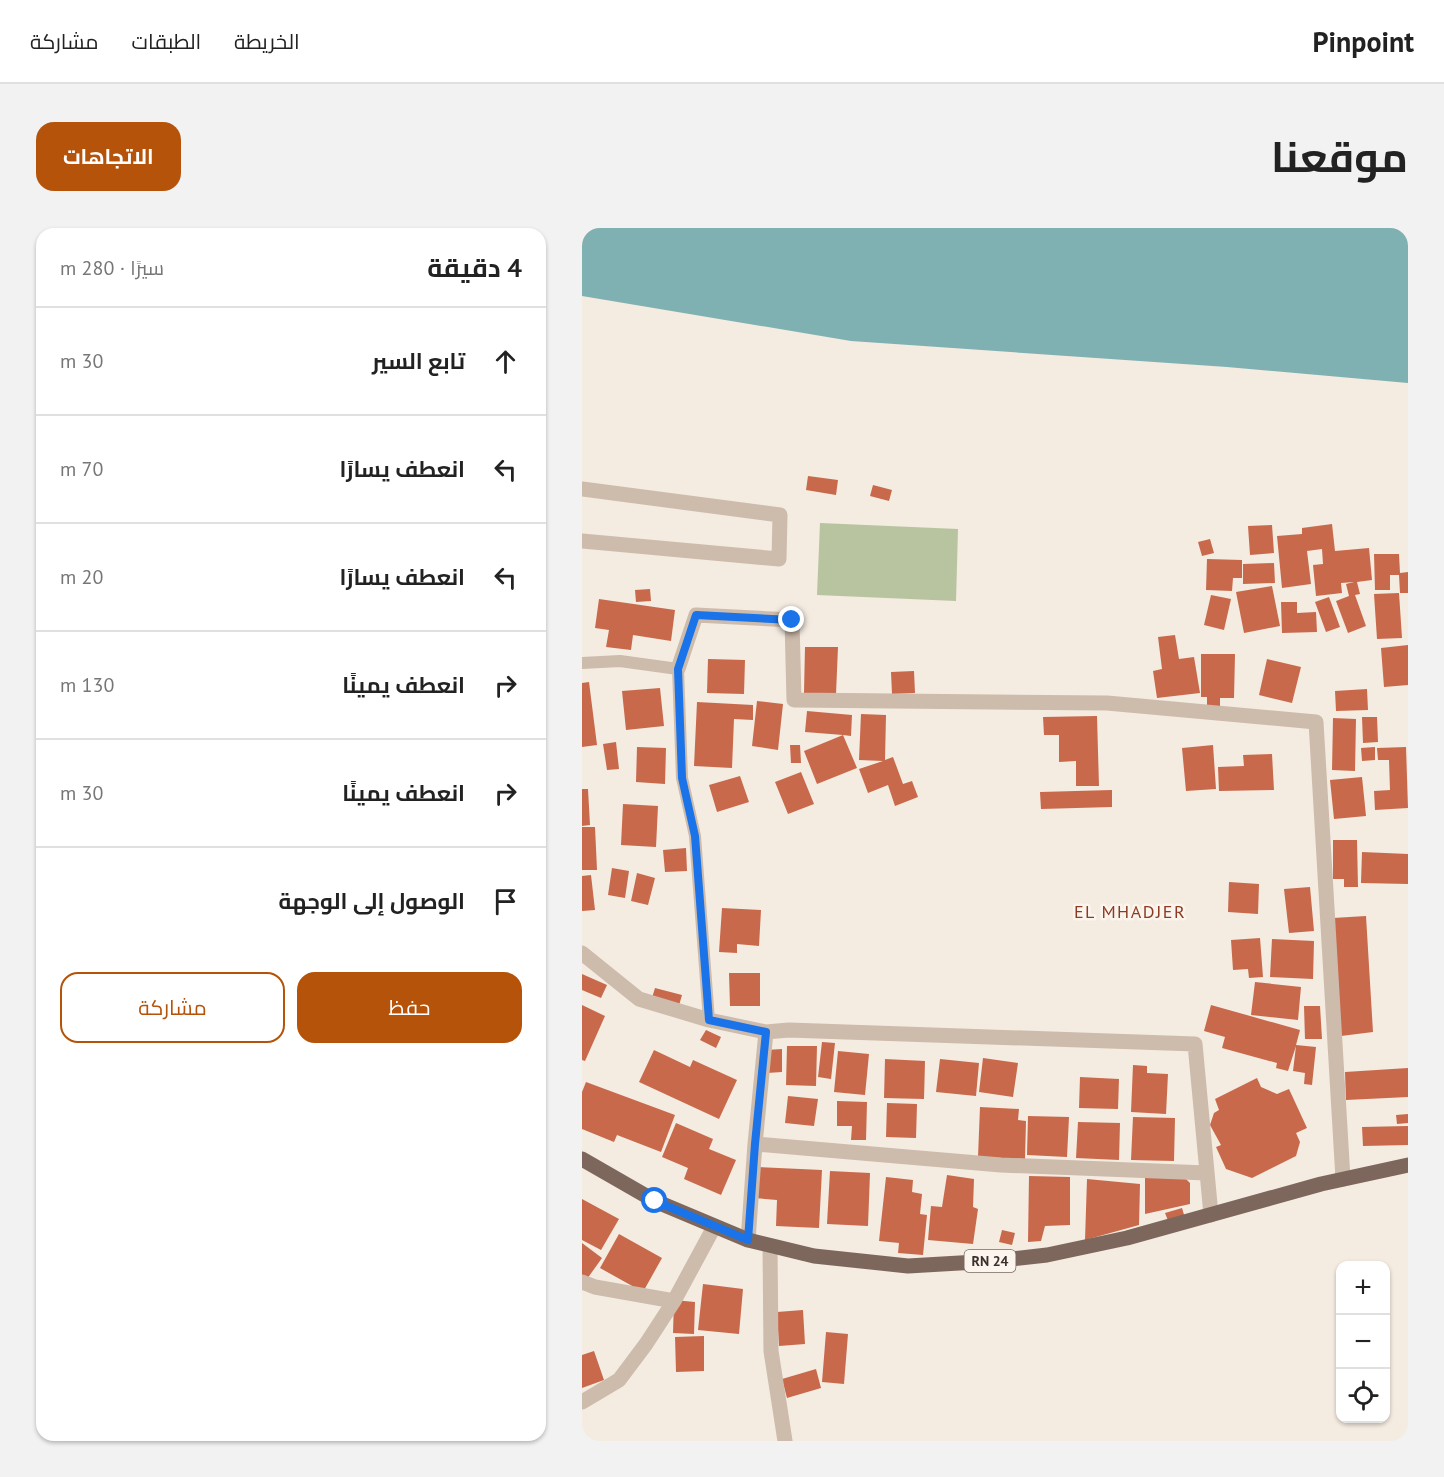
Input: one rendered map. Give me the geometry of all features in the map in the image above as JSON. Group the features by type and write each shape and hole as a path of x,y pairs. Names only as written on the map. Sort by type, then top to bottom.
{"main road":[{"name":"RN 24","path":"582,1159 655,1201 748,1240 814,1256 908,1266 994,1261 1047,1255 1127,1238 1344,1179 1408,1166"}],"street":[{"path":"582,489 780,515 779,559 582,541"},
{"path":"678,669 696,615 792,620 794,700 1107,703 1316,722 1344,1179"},
{"path":"582,953 639,999 709,1020 766,1032 789,1030 1195,1044 1211,1215"},
{"path":"748,1240 766,1032"},
{"path":"755,1144 1001,1165 1207,1173"},
{"path":"582,1402 619,1380 646,1344 674,1300 714,1227"},
{"path":"770,1246 771,1352 784,1441"},
{"path":"582,1282 595,1287 674,1300"}],"lane":[{"path":"582,663 620,661 678,669 682,778 695,836 709,1020"}],"green space":[{"path":"820,523 958,529 956,601 817,595"}],"water":[{"path":"582,228 1408,228 1408,383 1227,367 851,341 582,296"}],"building":[{"path":"808,476 838,480 836,495 806,490"},
{"path":"873,485 892,490 889,501 870,496"},
{"path":"1332,524 1335,551 1369,548 1372,580 1357,582 1360,594 1355,595 1366,626 1348,633 1336,601 1349,596 1346,584 1354,582 1341,583 1342,593 1316,596 1313,565 1323,564 1322,549 1307,551 1311,584 1282,588 1277,536 1302,534 1302,528"},
{"path":"1272,525 1274,553 1250,555 1248,526"},
{"path":"1210,539 1214,553 1202,556 1198,542"},
{"path":"1374,554 1399,554 1400,573 1408,572 1408,593 1400,593 1399,575 1390,575 1390,590 1375,590"},
{"path":"1207,559 1242,560 1242,578 1233,578 1232,591 1206,590"},
{"path":"1274,563 1275,583 1243,584 1243,564"},
{"path":"1272,586 1280,626 1244,633 1236,592"},
{"path":"650,589 651,601 636,602 635,590"},
{"path":"1399,593 1402,638 1377,639 1374,594"},
{"path":"1211,595 1231,599 1224,630 1204,625"},
{"path":"1329,597 1340,627 1326,632 1315,602"},
{"path":"599,599 675,610 671,641 633,635 631,650 606,647 609,630 595,628"},
{"path":"1281,602 1297,602 1297,613 1316,612 1317,632 1282,633"},
{"path":"1175,635 1179,659 1194,657 1200,693 1157,698 1153,671 1162,669 1158,637"},
{"path":"1408,645 1408,685 1384,687 1381,648"},
{"path":"805,647 838,647 836,694 804,693"},
{"path":"1201,654 1235,654 1234,698 1220,698 1220,708 1207,708 1207,697 1201,697"},
{"path":"708,659 745,660 744,694 707,693"},
{"path":"1267,659 1301,667 1292,703 1259,695"},
{"path":"914,671 915,693 892,694 891,672"},
{"path":"589,682 597,745 582,747 582,683"},
{"path":"660,688 664,726 626,730 622,691"},
{"path":"1367,689 1368,710 1336,711 1335,691"},
{"path":"757,701 783,704 778,750 752,746"},
{"path":"697,702 753,705 753,720 734,719 732,768 694,766"},
{"path":"807,711 852,715 851,736 805,732"},
{"path":"861,714 886,715 885,760 893,757 903,784 912,781 918,797 895,806 888,785 868,793 859,769 883,761 859,760"},
{"path":"1097,716 1099,786 1076,786 1076,761 1059,762 1059,735 1044,735 1043,717"},
{"path":"1362,717 1377,717 1378,742 1363,743"},
{"path":"1333,718 1356,719 1355,771 1332,770"},
{"path":"843,735 857,768 817,784 804,751"},
{"path":"616,742 619,769 607,770 603,744"},
{"path":"790,745 800,745 801,763 791,763"},
{"path":"1213,745 1216,789 1186,791 1182,748"},
{"path":"637,747 666,748 665,784 636,782"},
{"path":"1375,747 1375,760 1362,761 1361,748"},
{"path":"1406,747 1408,808 1375,810 1374,791 1390,790 1389,760 1378,760 1377,748"},
{"path":"1272,754 1274,790 1219,791 1218,767 1244,766 1243,755"},
{"path":"801,772 814,804 788,814 775,782"},
{"path":"740,776 749,802 717,812 709,785"},
{"path":"1362,777 1366,816 1334,819 1330,780"},
{"path":"582,789 588,789 590,825 582,826"},
{"path":"1112,790 1112,807 1041,809 1040,792"},
{"path":"623,804 658,806 656,847 621,845"},
{"path":"582,827 595,827 597,870 582,870"},
{"path":"1333,840 1357,840 1358,887 1344,887 1344,879 1333,879"},
{"path":"686,848 687,871 665,872 663,850"},
{"path":"1362,852 1408,854 1408,884 1361,883"},
{"path":"612,868 629,871 625,898 608,895"},
{"path":"637,873 655,878 648,905 631,901"},
{"path":"591,875 595,910 582,911 582,876"},
{"path":"1229,882 1259,884 1258,914 1228,912"},
{"path":"1310,887 1314,931 1289,933 1284,889"},
{"path":"722,908 761,910 759,946 737,944 737,953 719,952"},
{"path":"1366,916 1373,1032 1341,1036 1333,918"},
{"path":"1260,938 1263,977 1249,978 1248,969 1233,970 1231,940"},
{"path":"1272,939 1314,941 1313,979 1270,977"},
{"path":"729,973 760,973 760,1006 730,1006"},
{"path":"582,974 607,985 601,998 582,990"},
{"path":"1255,982 1301,987 1298,1020 1251,1015"},
{"path":"655,988 682,995 678,1009 651,1001"},
{"path":"582,1005 605,1016 585,1061 582,1060"},
{"path":"1211,1005 1300,1030 1296,1045 1316,1047 1312,1085 1304,1084 1305,1073 1293,1071 1296,1046 1288,1071 1276,1068 1277,1063 1222,1048 1225,1037 1204,1031"},
{"path":"1304,1006 1320,1006 1322,1039 1305,1039"},
{"path":"706,1030 721,1037 716,1048 700,1040"},
{"path":"822,1042 835,1043 831,1079 818,1077"},
{"path":"787,1046 817,1046 816,1086 786,1085"},
{"path":"782,1049 782,1072 767,1073 766,1050"},
{"path":"654,1050 690,1067 693,1060 737,1080 719,1119 639,1082"},
{"path":"838,1051 869,1054 865,1095 834,1092"},
{"path":"983,1058 1018,1063 1013,1097 979,1092"},
{"path":"885,1059 925,1061 924,1099 884,1098"},
{"path":"940,1059 979,1063 976,1096 936,1092"},
{"path":"1133,1065 1147,1066 1147,1073 1168,1074 1166,1114 1131,1112"},
{"path":"1408,1068 1408,1097 1346,1100 1345,1072"},
{"path":"1080,1077 1119,1079 1118,1109 1079,1108"},
{"path":"1257,1078 1261,1087 1277,1094 1289,1089 1307,1128 1296,1133 1300,1142 1296,1156 1252,1178 1226,1169 1216,1147 1221,1145 1210,1125 1214,1113 1219,1110 1215,1099"},
{"path":"586,1082 675,1115 661,1152 617,1135 614,1142 582,1129 582,1092"},
{"path":"788,1096 818,1099 814,1126 785,1123"},
{"path":"837,1101 867,1102 866,1140 851,1140 852,1126 837,1126"},
{"path":"887,1103 917,1104 916,1138 886,1137"},
{"path":"980,1107 1019,1109 1018,1120 1026,1121 1025,1159 978,1157"},
{"path":"1408,1114 1408,1123 1397,1124 1396,1115"},
{"path":"1028,1116 1069,1117 1067,1157 1027,1155"},
{"path":"1133,1117 1175,1118 1174,1161 1131,1160"},
{"path":"1078,1122 1120,1123 1119,1160 1076,1158"},
{"path":"676,1123 713,1139 709,1149 736,1160 721,1195 684,1179 688,1168 662,1157"},
{"path":"1408,1126 1408,1145 1363,1146 1362,1127"},
{"path":"756,1167 822,1170 819,1228 776,1226 777,1200 754,1198"},
{"path":"830,1171 870,1173 868,1226 827,1224"},
{"path":"947,1175 974,1179 973,1207 978,1209 973,1244 928,1240 931,1206 942,1207"},
{"path":"1029,1176 1070,1177 1070,1225 1045,1226 1041,1241 1028,1242"},
{"path":"1145,1176 1183,1176 1190,1183 1190,1204 1145,1214"},
{"path":"886,1177 913,1180 912,1192 922,1194 920,1214 927,1215 923,1255 898,1253 899,1243 879,1241"},
{"path":"1087,1179 1140,1184 1139,1225 1085,1240"},
{"path":"582,1199 619,1219 601,1250 582,1240"},
{"path":"1182,1208 1185,1218 1169,1223 1165,1213"},
{"path":"1002,1230 1015,1233 1012,1245 999,1242"},
{"path":"619,1234 662,1258 643,1292 600,1268"},
{"path":"582,1243 602,1258 587,1279 582,1276"},
{"path":"703,1284 743,1289 739,1334 698,1330"},
{"path":"674,1300 695,1302 694,1334 673,1333"},
{"path":"803,1310 805,1344 779,1346 777,1312"},
{"path":"826,1332 848,1334 844,1384 822,1382"},
{"path":"704,1336 704,1371 676,1372 675,1337"},
{"path":"594,1351 604,1380 582,1388 582,1355"},
{"path":"816,1369 821,1388 787,1398 782,1379"}],"district":[{"name":"EL MHADJER","path":"1130,912"}],"route":[{"path":"655,1201 748,1240 766,1032 709,1020 695,836 682,778 678,669 696,615 792,620"}]}
